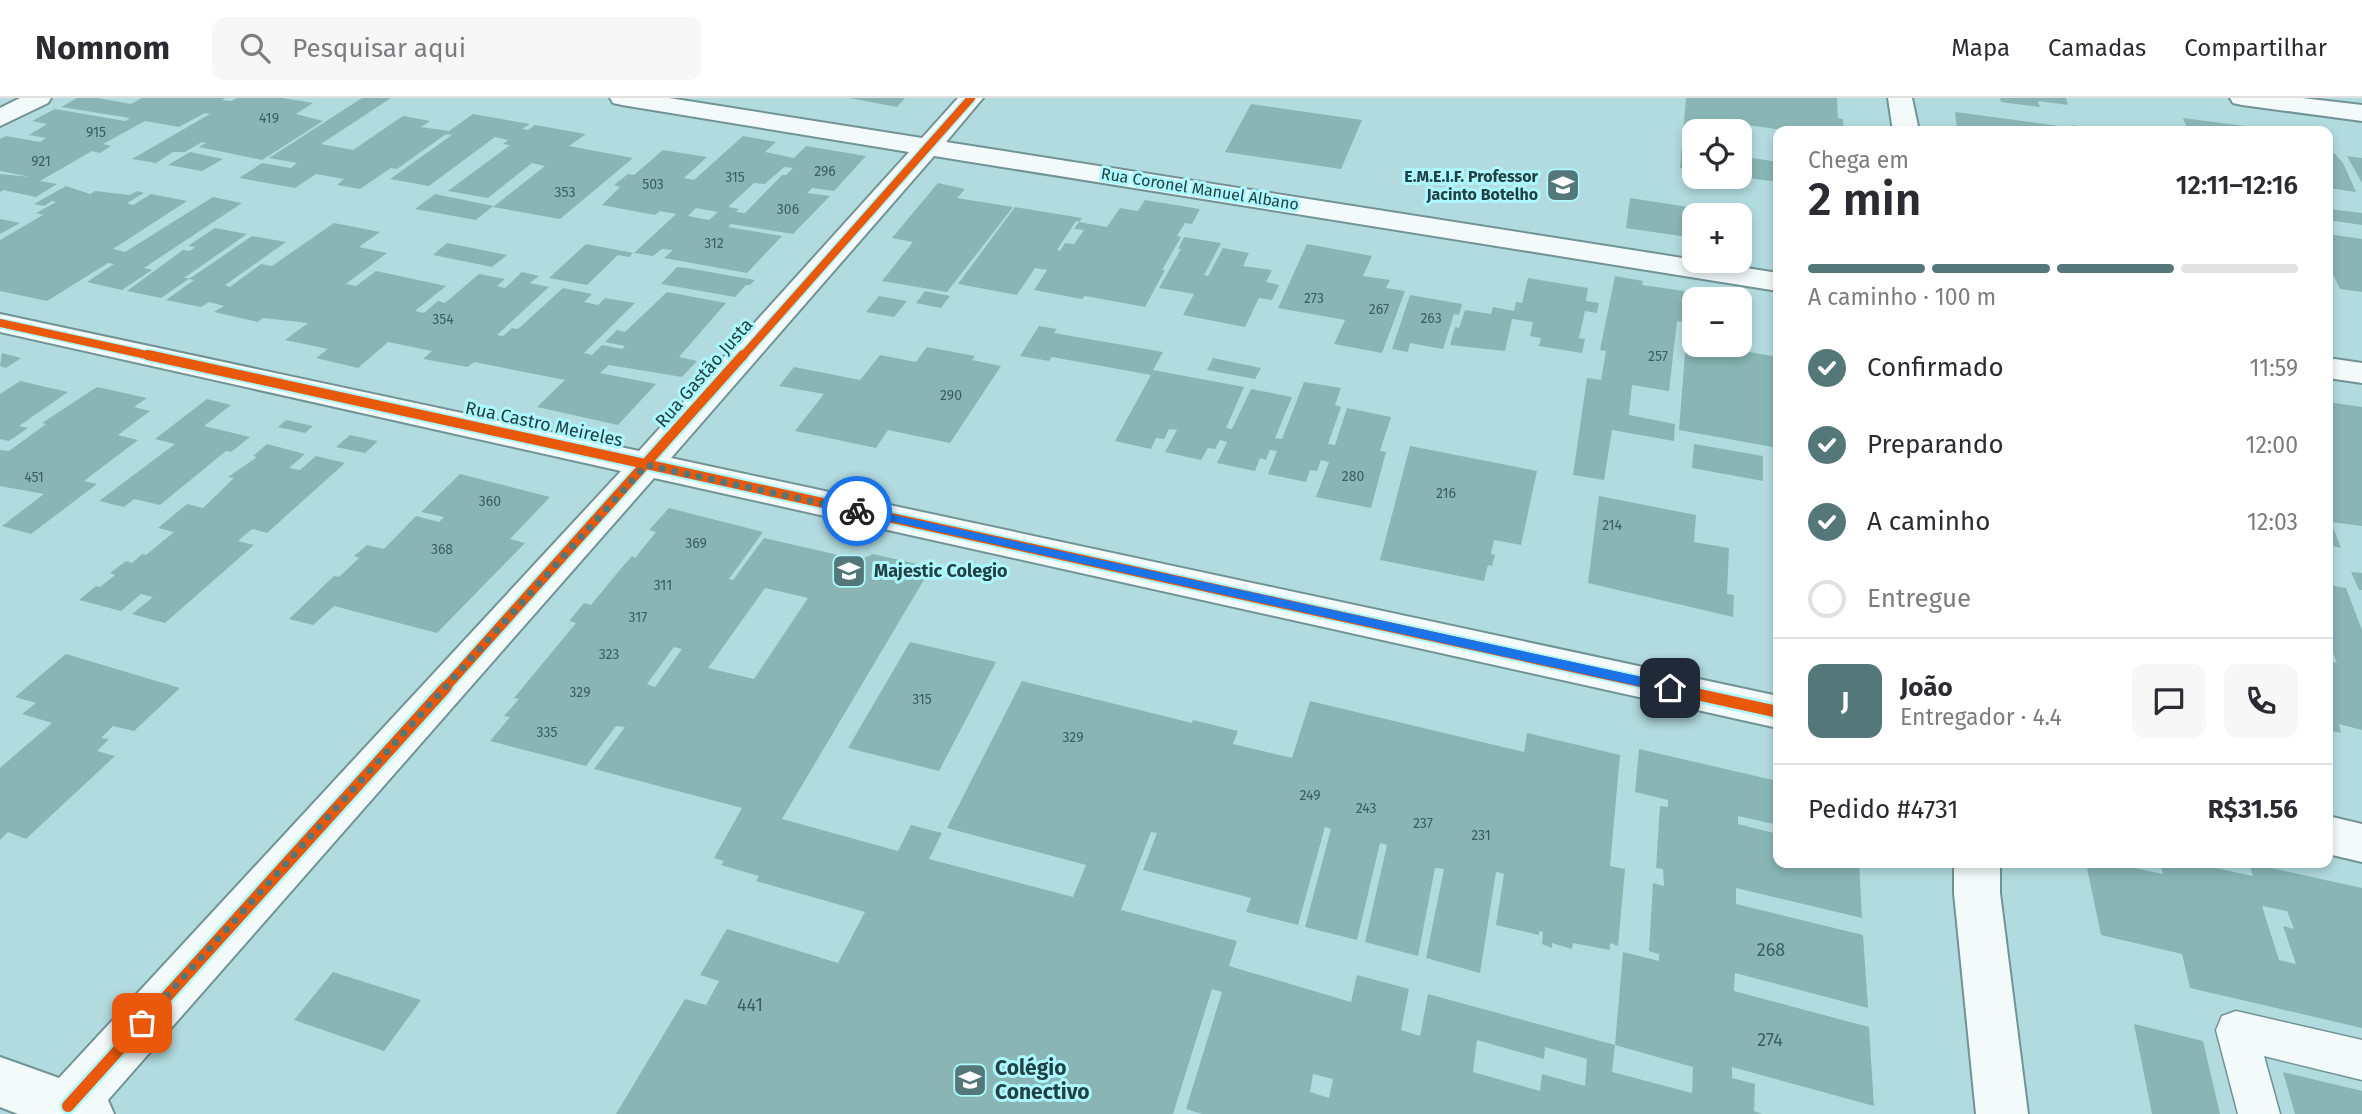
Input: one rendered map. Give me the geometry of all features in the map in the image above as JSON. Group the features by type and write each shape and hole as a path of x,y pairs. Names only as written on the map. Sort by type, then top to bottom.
{"street":[{"path":"0,118 39,98"},
{"name":"Rua Coronel Manuel Albano","path":"622,98 1773,281"},
{"name":"Rua Gastão Justa","path":"78,1110 971,98"},
{"path":"1900,98 1905,126"},
{"path":"2242,98 2362,113"},
{"name":"Rua Castro Meireles","path":"0,323 1773,711"},
{"path":"2333,369 2362,373"},
{"path":"2333,836 2362,843"},
{"path":"1978,868 1977,893 2002,1114"},
{"path":"0,1082 78,1110"}],"lane":[{"path":"2259,1114 2236,1030 2362,1060"}],"building":[{"path":"77,98 98,98 131,104 142,98 225,98 222,100 231,101 237,98 283,98 313,103 296,114 323,121 262,160 199,147 206,143 202,142 185,152 173,152 156,163 132,159 210,114 205,113 179,127 145,121 103,144 111,146 100,153 92,151 40,181 57,184 36,197 3,190 0,192 0,174 31,177 0,171 0,139 6,136 40,142 46,138 29,135 47,124 32,121 55,109 125,121 130,118 61,107"},
{"path":"362,98 391,98 321,144 353,150 403,116 430,121 421,127 449,131 473,114 530,124 522,129 528,130 535,125 586,134 569,146 633,158 560,219 493,207 545,166 532,163 488,198 448,191 510,145 503,144 508,140 495,137 429,186 390,179 452,135 446,134 397,169 391,168 360,189 337,185 344,179 316,174 295,188 239,178 262,163 291,168 297,163 269,158"},
{"path":"849,98 905,98 897,107"},
{"path":"1686,98 1837,98 1838,118 1843,119 1844,126 1773,126 1773,129 1752,126 1752,119 1684,119"},
{"path":"2000,98 2066,98 2068,105 2038,101 2040,107 2001,102"},
{"path":"1251,104 1362,120 1341,169 1225,152"},
{"path":"1955,112 2059,126 1957,126"},
{"path":"2183,118 2245,126 2186,126"},
{"path":"743,136 776,142 765,152 794,158 806,146 866,156 834,191 812,188 807,193 830,196 793,234 731,224 728,227 782,236 747,273 664,258 673,250 662,249 653,256 634,253 676,214 660,211 655,215 602,205 620,187 614,185 628,174 634,175 663,150 707,157 684,178 694,180","holes":["784,167 793,168 786,175 782,175 745,213 728,207 754,183 765,184","696,208 718,212 709,220 688,216"]},
{"path":"190,152 223,159 202,171 168,165"},
{"path":"2333,153 2343,163 2356,192 2333,189"},
{"path":"2347,156 2362,158 2362,183"},
{"path":"1752,158 1773,161 1773,181 1752,179"},
{"path":"938,183 965,189 957,198 1013,207 947,292 882,281 913,242 892,238"},
{"path":"66,186 90,194 95,191 130,195 137,191 144,193 127,203 133,205 151,194 187,201 113,249 125,252 213,197 242,203 144,268 152,270 122,290 87,282 114,264 108,263 47,301 0,291 0,240 43,215 36,213 56,202 52,201 44,206 34,204"},
{"path":"435,194 493,206 476,220 415,209"},
{"path":"1630,198 1682,206 1682,236 1626,228"},
{"path":"1145,200 1200,209 1192,224 1185,223 1177,236 1181,237 1145,307 1034,290 1047,270 1035,268 1017,295 958,284 1015,207 1082,218 1079,222 1107,227 1120,208 1138,211","holes":["1076,221 1079,222 1074,229 1084,230 1074,244 1065,243 1060,251 1057,250"]},
{"path":"2333,210 2362,213 2362,225 2333,221"},
{"path":"0,219 20,223 0,234"},
{"path":"334,223 380,232 359,247 387,253 346,284 356,286 376,271 446,286 415,311 424,313 438,301 445,303 479,274 505,279 497,286 505,288 522,272 539,276 530,283 549,287 497,335 503,336 512,328 518,329 563,288 592,294 584,302 598,305 605,298 635,303 584,353 592,355 602,345 622,349 625,346 605,342 617,330 625,332 667,292 726,303 679,357 697,361 682,377 609,365 600,373 656,384 618,425 537,407 565,380 474,362 468,367 423,359 432,351 388,342 358,368 316,358 328,349 285,340 308,323 263,318 258,322 214,312 224,306 209,302 201,307 166,300 194,280 189,279 252,236 286,242 225,285 230,287 261,264 272,266"},
{"path":"215,228 247,234 184,278 190,278 161,298 127,291 183,250 190,251 195,247 188,246"},
{"path":"2333,235 2362,239 2362,292 2340,289 2333,274"},
{"path":"1184,237 1221,243 1204,275 1208,276 1223,248 1249,253 1243,266 1272,270 1266,282 1279,285 1272,300 1259,298 1245,327 1183,315 1194,294 1159,288 1181,249 1178,249"},
{"path":"447,243 507,255 492,267 433,255"},
{"path":"586,244 633,253 629,257 618,255 587,285 549,278"},
{"path":"1307,244 1372,256 1363,276 1390,280 1386,288 1405,291 1382,353 1334,344 1345,320 1278,308"},
{"path":"677,267 755,280 735,297 661,284"},
{"path":"1615,276 1643,281 1642,285 1682,291 1682,322 1677,321 1669,391 1632,385 1629,415 1675,424 1674,441 1612,430 1604,480 1573,475 1587,378 1601,380 1606,351 1600,350"},
{"path":"1528,278 1588,288 1586,301 1599,303 1597,313 1585,311 1579,338 1585,339 1582,353 1539,346 1541,338 1530,336 1533,322 1512,319 1505,351 1450,345 1455,327 1459,328 1465,310 1491,314 1493,307 1514,311 1516,302 1522,303"},
{"path":"925,291 950,296 941,308 916,303"},
{"path":"1410,295 1462,304 1459,315 1454,314 1443,349 1410,343 1408,352 1392,349"},
{"path":"879,296 907,301 894,317 866,312"},
{"path":"1039,326 1057,329 1054,333 1163,352 1153,370 1244,387 1226,428 1232,429 1251,389 1292,397 1275,438 1282,439 1304,382 1341,388 1335,405 1341,407 1328,444 1335,445 1347,408 1391,417 1380,451 1386,452 1371,508 1316,497 1329,462 1321,460 1317,471 1310,470 1306,482 1268,474 1277,451 1270,450 1266,460 1260,458 1255,471 1217,463 1227,442 1220,440 1215,449 1208,448 1201,460 1165,452 1177,430 1169,429 1164,439 1156,438 1151,449 1115,441 1151,375 1052,357 1049,361 1020,356"},
{"path":"927,347 975,356 972,360 1001,366 950,443 888,430 876,448 795,431 824,394 779,386 794,367 860,380 880,355 916,362"},
{"path":"1752,352 1773,356 1773,447 1679,430 1685,357 1752,357"},
{"path":"2,353 21,358 6,368 0,366"},
{"path":"1213,358 1261,368 1255,379 1207,370"},
{"path":"20,381 68,392 19,426 28,428 9,441 0,439 0,394"},
{"path":"97,387 147,398 134,407 150,411 118,435 138,440 84,481 97,484 31,534 2,526 44,494 0,486 0,450 9,451 46,424 42,423"},
{"path":"207,399 231,405 204,426 250,437 231,452 226,451 160,505 134,499 124,507 99,501 175,444 155,439"},
{"path":"2333,403 2362,407 2362,526 2333,522"},
{"path":"286,420 313,426 305,433 278,427"},
{"path":"350,435 378,441 365,453 336,447"},
{"path":"267,444 305,454 289,468 300,470 316,456 345,463 267,533 252,529 238,541 254,545 165,623 132,614 153,597 141,594 121,611 79,600 115,575 110,573 126,561 132,563 142,554 146,555 174,532 158,528 187,504 203,508 234,478 228,477 257,457 253,456"},
{"path":"1694,444 1763,456 1763,481 1692,468"},
{"path":"1410,446 1537,471 1521,545 1494,540 1491,554 1495,555 1492,566 1488,565 1484,581 1380,560"},
{"path":"460,474 550,497 510,539 525,543 437,633 334,606 313,625 289,619 334,576 339,577 359,558 354,556 367,545 384,549 416,516 439,522 444,517 421,512"},
{"path":"1599,496 1696,515 1694,542 1729,548 1727,594 1734,595 1733,617 1588,583"},
{"path":"669,508 763,532 729,579 733,580 764,538 860,560 873,554 926,566 921,575 925,578 782,819 898,851 911,825 942,833 929,859 1073,897 1086,865 947,828 1022,681 1192,723 1193,720 1238,731 1233,744 1292,758 1310,701 1524,752 1527,733 1620,755 1610,866 1625,869 1618,946 1610,943 1610,950 1573,943 1572,949 1552,943 1552,948 1542,944 1543,932 1539,931 1539,935 1496,925 1504,874 1496,872 1480,973 1426,958 1444,869 1435,868 1418,956 1365,942 1387,845 1380,843 1357,940 1305,927 1331,829 1325,827 1298,925 1246,912 1251,898 1143,870 1157,833 1151,832 1121,910 1237,941 1229,966 1351,1002 1357,975 1409,989 1401,1030 1420,1036 1428,994 1615,1045 1623,952 1659,961 1659,954 1649,951 1653,883 1664,886 1663,869 1656,868 1660,806 1668,807 1668,800 1635,792 1639,749 1773,780 1773,824 1738,816 1738,824 1773,833 1773,868 1859,868 1862,918 1736,888 1736,904 1863,935 1868,1008 1735,973 1734,991 1869,1027 1874,1106 1732,1067 1732,1078 1755,1084 1754,1111 1763,1114 1202,1114 1186,1109 1222,992 1212,989 1173,1114 616,1114 685,999 706,1005 719,981 700,975 727,929 838,963 865,912 756,881 759,876 721,865 724,861 714,858 742,808 594,769 625,727 616,726 586,766 490,741 510,717 504,716 519,699 514,698 576,623 569,621 584,603 591,605 656,532 649,530","holes":["765,588 808,598 754,679 708,668","674,647 682,649 655,687 647,684","1477,1040 1544,1059 1545,1047 1587,1059 1585,1086 1542,1074 1540,1091 1473,1072","1615,1045 1693,1067 1692,1093 1612,1072","1313,1074 1333,1079 1329,1098 1310,1092"]},
{"path":"2333,527 2341,548 2333,546"},
{"path":"2351,572 2362,573 2362,590 2359,590"},
{"path":"2333,586 2346,588 2362,630 2362,730 2339,724 2341,733 2333,731 2333,662 2337,663 2333,653"},
{"path":"910,642 996,662 939,771 848,748"},
{"path":"66,654 180,688 134,731 113,726 101,738 109,739 97,751 115,756 26,839 8,832 0,840 0,768 52,723 22,714 36,703 15,697"},
{"path":"2087,868 2134,868 2163,874 2161,868 2215,868 2253,876 2251,868 2272,868 2362,888 2362,1028 2190,988 2182,954 2101,935","holes":["2262,906 2287,911 2294,929 2283,926 2296,964 2279,960"]},
{"path":"333,972 421,1000 384,1051 294,1020"},
{"path":"2134,1024 2203,1041 2220,1114 2152,1114"},
{"path":"2283,1072 2362,1091 2362,1114 2295,1114"}],"cycle path":[{"path":"68,1106 646,465 971,98"},
{"path":"0,323 1773,711"}],"way so far":[{"path":"142,1023 646,465 857,511"}],"place":[{"name":"E.M.E.I.F. Professor Jacinto Botelho","path":"1563,185"},
{"name":"Majestic Colegio","path":"849,571"},
{"name":"Colégio Conectivo","path":"970,1080"}],"route":[{"path":"857,511 1670,688"}]}
